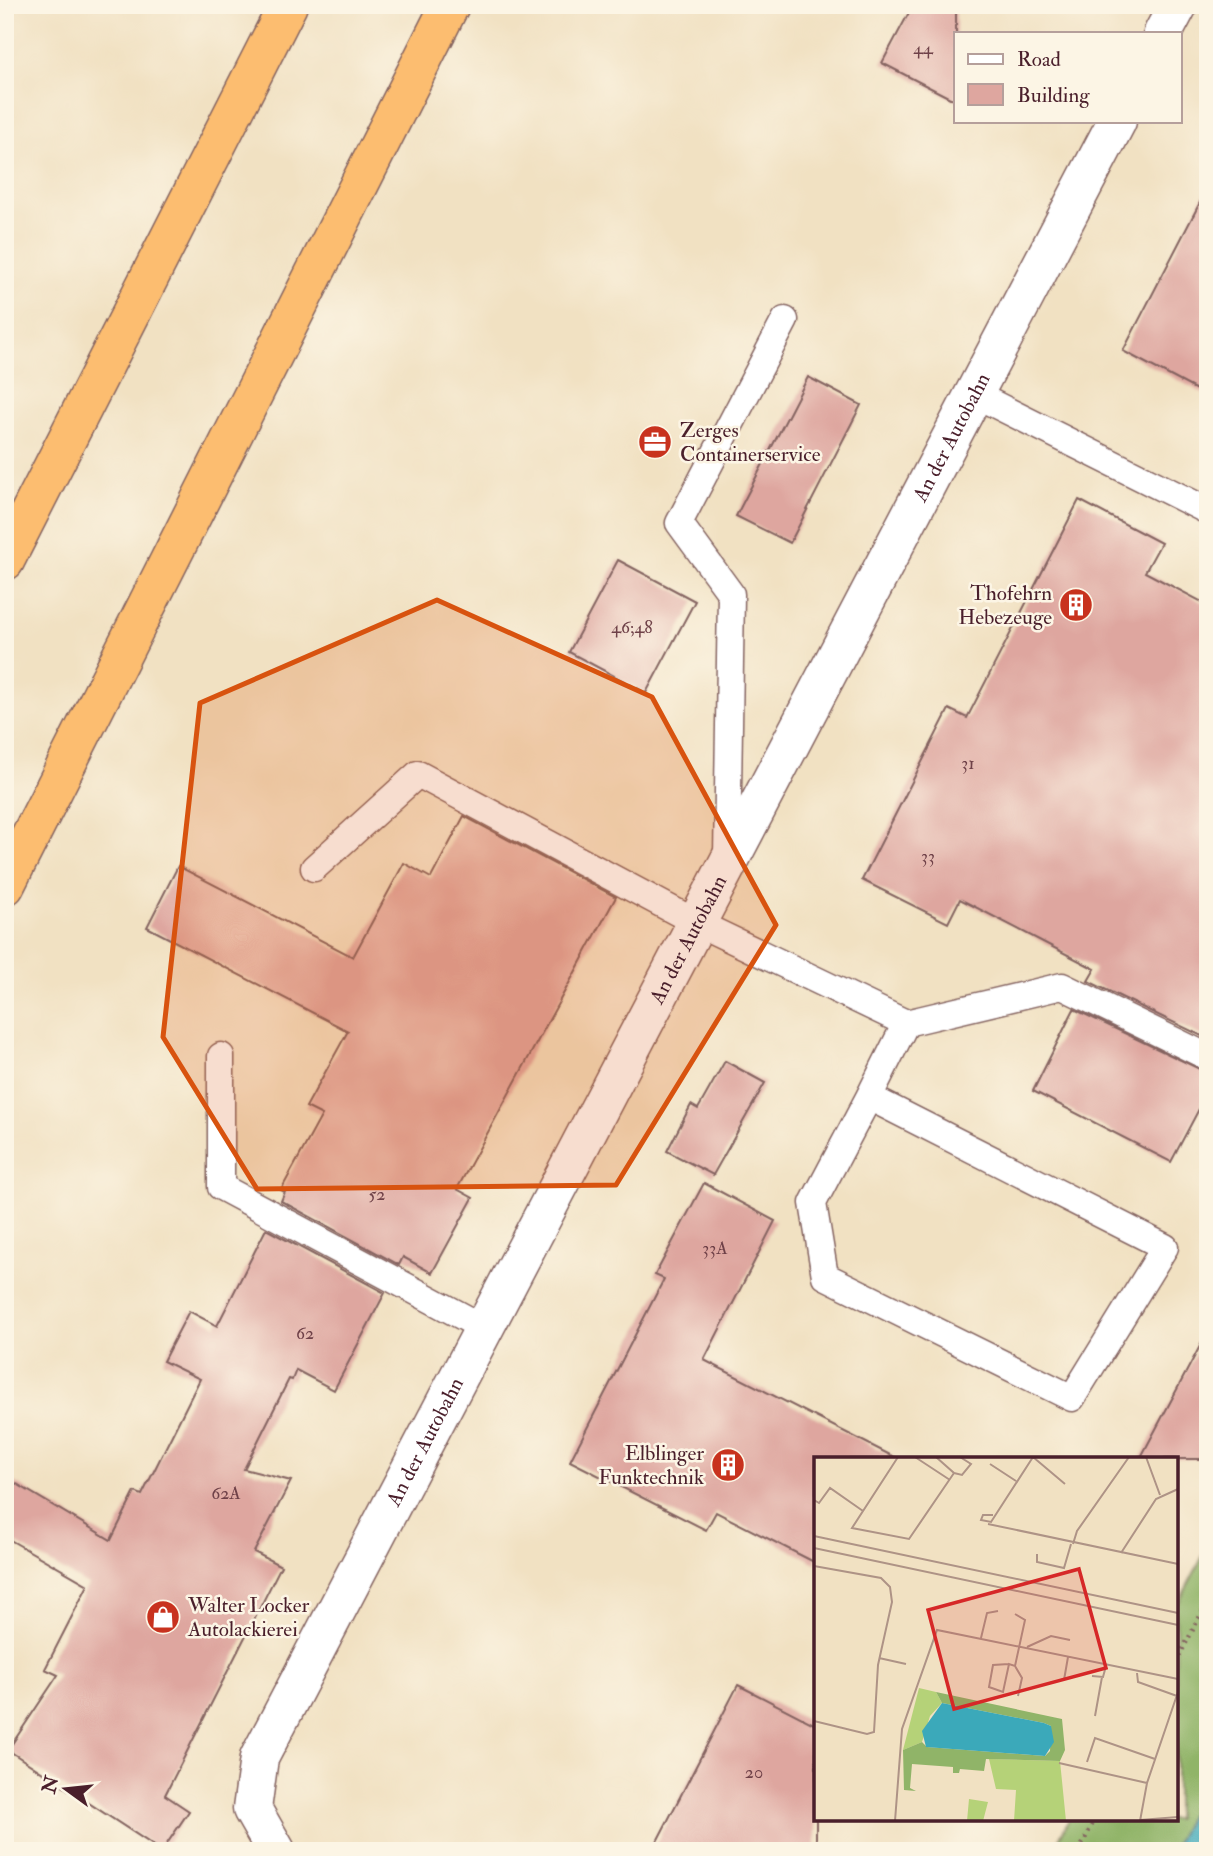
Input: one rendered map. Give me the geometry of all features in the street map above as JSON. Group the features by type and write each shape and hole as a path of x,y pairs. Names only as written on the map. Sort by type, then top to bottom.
{"highway":[{"path":"5,561 288,5"},
{"path":"5,886 450,5"}],"street":[{"path":"1164,32 1178,5"},
{"name":"An der Autobahn","path":"276,1851 252,1809 259,1758 1116,122"}],"lane":[{"path":"727,865 731,594 679,523 785,320"},
{"path":"974,394 1208,511"},
{"path":"314,868 418,774 697,922 906,1023 1062,986 1208,1057"},
{"path":"869,1097 1165,1247 1072,1398 825,1276 813,1203 906,1023"},
{"path":"221,1056 221,1187 484,1328"}],"path":[{"path":"1178,1658 1208,1601"},
{"path":"1079,1851 1094,1821"}],"highlighted area":[{"path":"437,600 652,697 776,925 616,1185 257,1189 163,1037 200,703"}],"green space":[{"path":"1208,1546 1208,1776 1172,1851 1053,1851 1068,1821 1178,1821 1178,1604"}],"water":[{"path":"1208,1776 1208,1851 1172,1851"}],"building":[{"path":"913,5 956,5 954,100 882,63"},
{"path":"1208,187 1208,396 1123,351"},
{"path":"808,377 861,405 790,543 736,516"},
{"path":"1079,500 1161,543 1145,572 1208,605 1208,1039 1088,981 1095,969 960,899 948,923 862,880 949,709 967,718"},
{"path":"618,560 695,601 646,693 569,652"},
{"path":"464,816 616,897 457,1189 473,1198 432,1273 403,1257 399,1265 281,1201 285,1192 281,1190 322,1115 306,1107 348,1031 147,927 178,866 353,957 404,863 431,878"},
{"path":"1074,1009 1208,1073 1208,1092 1171,1162 1033,1091"},
{"path":"725,1061 765,1083 713,1175 667,1151 691,1105 698,1109"},
{"path":"704,1183 775,1221 704,1360 894,1457 814,1457 814,1562 716,1512 706,1530 570,1461 664,1279 655,1275"},
{"path":"266,1229 385,1293 334,1390 296,1370 244,1469 291,1481 254,1552 281,1566 165,1795 189,1811 162,1851 8,1750 58,1675 45,1669 88,1585 5,1537 5,1477 111,1540 135,1492 142,1495 200,1379 163,1361 189,1311 217,1326"},
{"path":"1208,1331 1208,1459 1141,1457"},
{"path":"738,1685 814,1724 816,1851 652,1851"}],"place":[{"name":"Zerges Containerservice","path":"655,442"},
{"name":"Thofehrn Hebezeuge","path":"1076,605"},
{"name":"Elblinger Funktechnik","path":"728,1465"},
{"name":"Walter Locker Autolackierei","path":"163,1617"}]}
